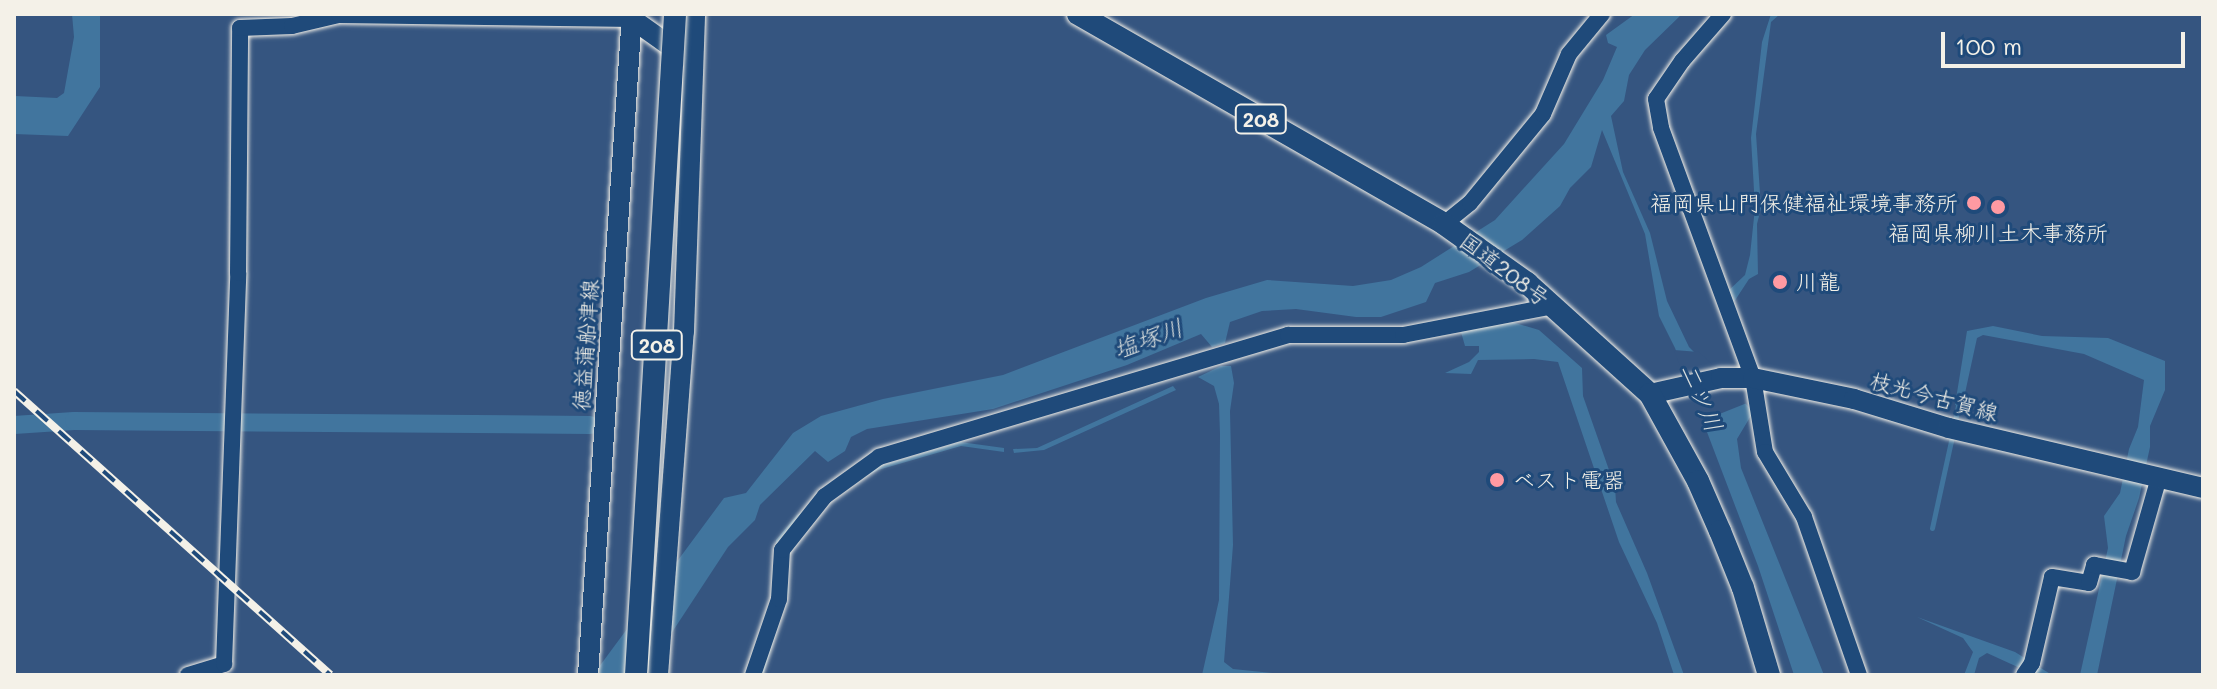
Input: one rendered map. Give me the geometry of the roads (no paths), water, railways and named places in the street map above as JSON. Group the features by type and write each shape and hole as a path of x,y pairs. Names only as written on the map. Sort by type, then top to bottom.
{"highway":[{"name":"208","path":"636,675 675,14"},
{"name":"国道208号","path":"1078,14 1444,224 1527,283 1650,394 1698,481 1720,531 1743,588 1769,675"}],"main road":[{"path":"658,675 684,332 695,14"},
{"path":"632,17 694,63"},
{"name":"徳益蒲船津線","path":"588,675 632,17"},
{"name":"枝光今古賀線","path":"1650,394 1687,385 1745,378 1854,399 1956,430 2203,488"}],"street":[{"path":"1444,224 1470,203 1543,114 1569,54 1602,14"},
{"path":"1723,14 1682,61 1656,99 1661,128 1745,378 1765,452 1804,517 1859,675"},
{"path":"188,675 224,664 232,445 240,28 292,26 339,15 632,17"},
{"path":"753,675 779,599 782,550 825,496 879,457 1288,335 1403,335 1554,306"},
{"path":"2027,670 2052,577 2089,583 2094,565 2132,572 2153,476"}],"water":[{"path":"72,14 100,14 100,87 68,136 14,134 15,96 57,98 64,93 74,37"},
{"name":"塩塚川","path":"1635,14 1682,14 1645,50 1629,75 1624,101 1611,116 1623,172 1650,233 1667,301 1689,347 1749,407 1752,414 1737,439 1741,468 1824,675 1794,675 1758,566 1675,348 1659,316 1645,234 1602,130 1591,167 1570,188 1560,206 1522,240 1469,272 1435,283 1426,302 1381,317 1296,309 1262,311 1230,322 1225,343 1212,347 1201,334 1127,365 993,409 867,429 851,437 845,451 828,462 815,451 760,505 755,520 728,547 644,675 593,675 724,498 746,493 793,433 821,416 883,399 1003,375 1206,298 1267,280 1353,286 1391,280 1421,267 1495,220 1564,144 1603,80 1617,47 1608,43 1606,35"},
{"path":"1771,14 1780,14 1771,22 1756,134 1761,208 1757,224 1758,274 1749,279 1734,302 1749,356 1728,291 1745,275 1750,255 1755,208 1751,138 1762,42"},
{"path":"1512,322 1539,330 1582,368 1583,396 1615,487 1616,502 1647,573 1684,675 1674,675 1657,623 1619,542 1558,362 1478,360 1471,374 1445,373 1469,362 1479,352 1479,346 1465,346 1461,332"},
{"path":"1993,326 2042,336 2108,338 2165,361 2165,390 2150,426 2150,447 2139,498 2126,536 2097,675 2080,675 2108,548 2104,516 2120,493 2129,449 2138,427 2144,380 2084,354 1983,335 1977,338 1962,407 1955,405 1967,331"},
{"path":"1221,366 1231,366 1234,383 1230,411 1233,545 1224,662 1233,669 1292,675 1202,675 1219,600 1220,434 1219,404 1214,386 1198,377"},
{"path":"1173,386 1176,390 1044,450 1014,453 1013,449 1037,448"},
{"path":"960,442 1004,448 1004,452 961,446 878,470 832,495 780,541 789,591 764,673 758,675 779,609 776,540 797,515 876,467"},
{"path":"1917,617 2015,652 2052,675 2035,675 1987,653 1979,658 1974,675 1964,675 1973,652 1963,638"}],"waterway":[{"path":"1954,426 1959,400"},
{"path":"14,425 74,421 590,425"},
{"path":"1932,528 1952,436"}],"railway":[{"path":"14,391 330,675"}],"place":[{"name":"福岡県山門保健福祉環境事務所","path":"1974,203"},
{"name":"福岡県柳川土木事務所","path":"1998,207"},
{"name":"川龍","path":"1780,282"},
{"name":"ベスト電器","path":"1497,480"}],"water label":[{"name":"二ツ川","path":"1702,397"}]}
